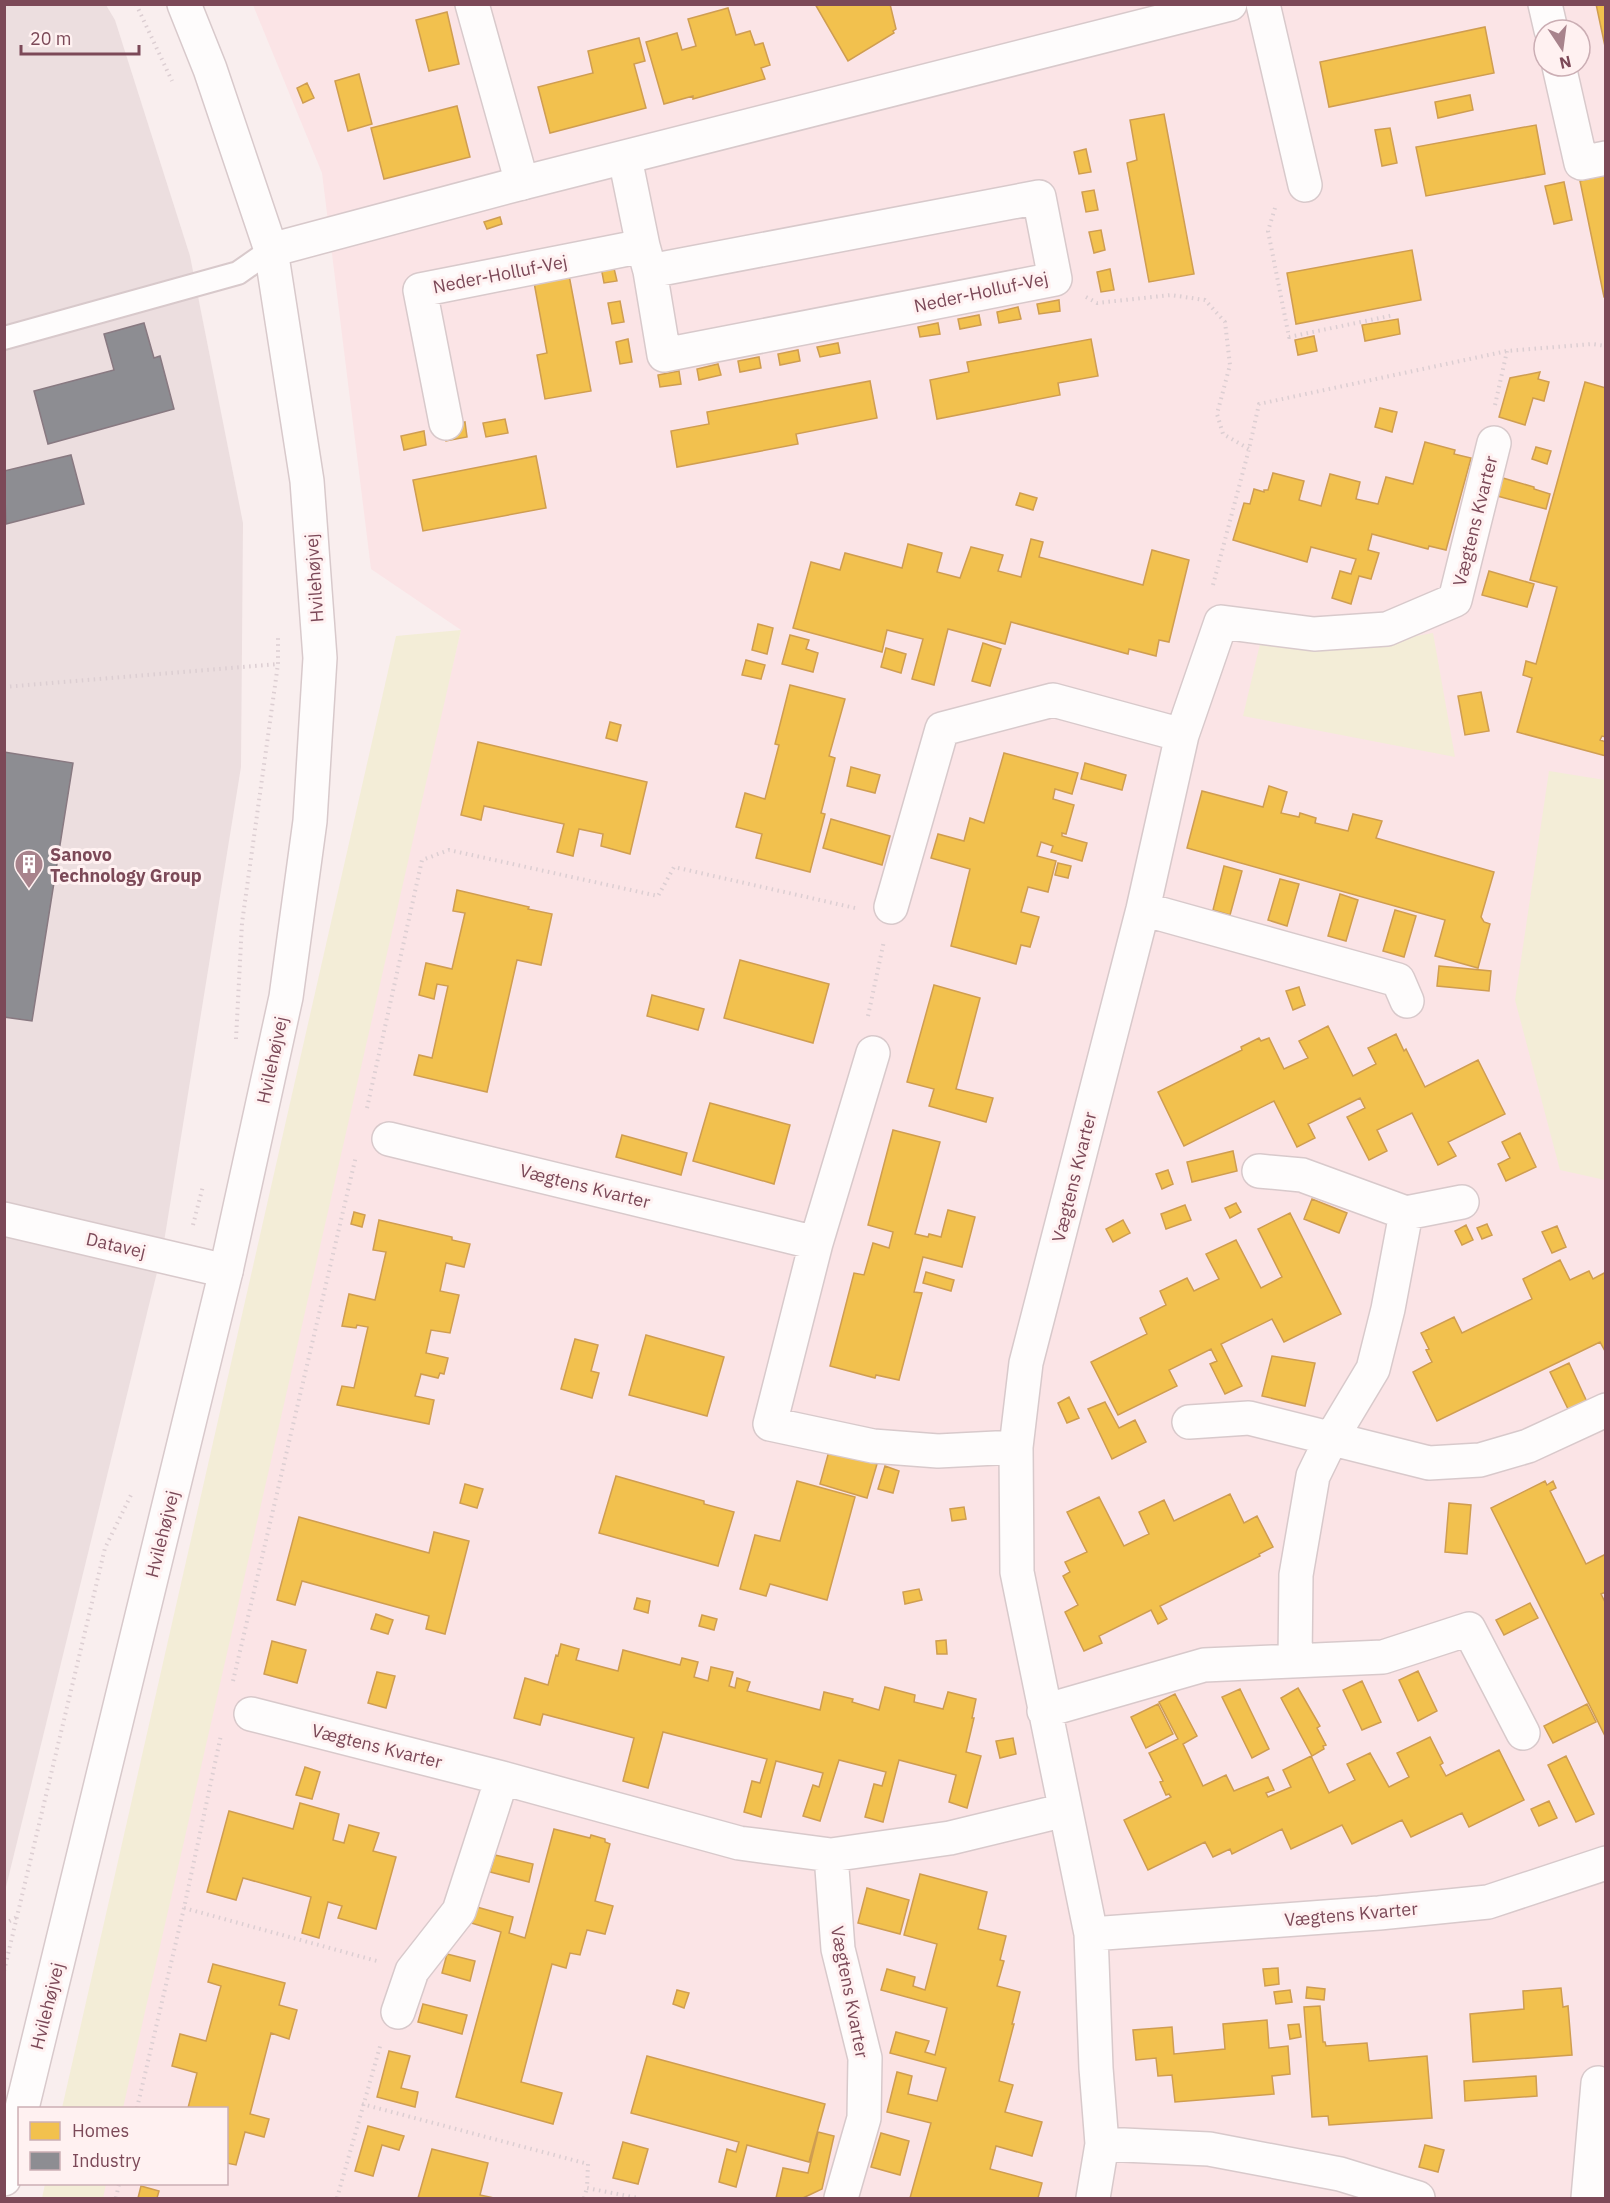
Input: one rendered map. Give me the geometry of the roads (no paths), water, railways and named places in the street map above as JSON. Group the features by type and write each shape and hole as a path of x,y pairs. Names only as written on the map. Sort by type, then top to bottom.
{"street":[{"name":"Hvilehøjvej","path":"22,2107 226,1271 286,997 310,821 320,658 307,481 271,250 210,69 184,4"},
{"path":"472,4 522,183"},
{"path":"1263,4 1305,185"},
{"path":"271,250 522,183 1223,5"},
{"path":"1562,78 1581,163 1605,158"},
{"name":"Neder-Holluf-Vej","path":"446,423 420,290 647,259 1039,197 1055,279 664,355 647,259 625,158"},
{"name":"Vægtens Kvarter","path":"1093,2199 1102,2144 1096,2067 1091,1934 1017,1572 1016,1447 1026,1363 1143,909 1182,735 1221,621 1314,634 1387,629 1455,600 1494,443"},
{"path":"891,907 942,729 1053,700 1182,735"},
{"path":"1143,909 1398,980 1407,1001"},
{"path":"873,1053 816,1243 770,1424 873,1446 938,1451 1016,1447"},
{"name":"Vægtens Kvarter","path":"389,1138 816,1243"},
{"path":"1259,1171 1302,1175 1406,1213 1461,1202"},
{"path":"1295,1661 1296,1575 1313,1476 1331,1438 1373,1369 1388,1309 1406,1213"},
{"name":"Datavej","path":"4,1219 226,1271"},
{"path":"1189,1422 1249,1418 1429,1463 1480,1460 1528,1446 1605,1410"},
{"path":"1044,1711 1204,1665 1383,1657 1469,1629 1522,1733"},
{"name":"Vægtens Kvarter","path":"251,1714 502,1778 740,1843 831,1855 950,1838 1065,1810"},
{"path":"398,2012 412,1971 459,1911 502,1778"},
{"name":"Vægtens Kvarter","path":"831,1855 838,1949 865,2058 864,2118 841,2199"},
{"name":"Vægtens Kvarter","path":"1091,1934 1379,1913 1488,1902 1605,1863"},
{"path":"1588,2199 1598,2083"},
{"path":"4,2179 18,2126"},
{"path":"1102,2144 1209,2149 1340,2174 1418,2199"}],"lane":[{"path":"4,338 238,273 271,250"}],"place":[{"name":"Sanovo Technology Group","path":"29,890"}]}
